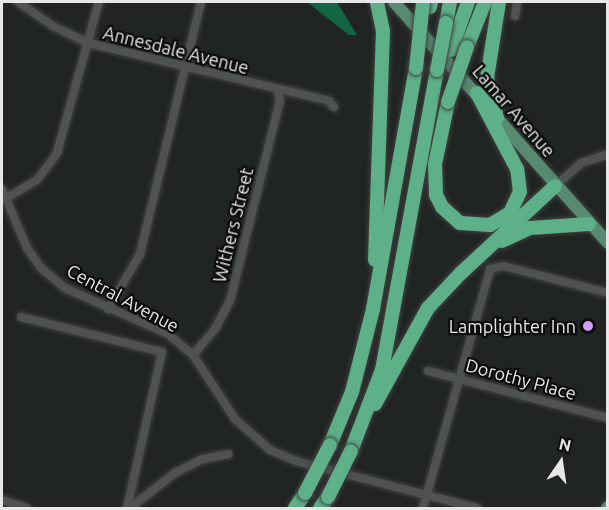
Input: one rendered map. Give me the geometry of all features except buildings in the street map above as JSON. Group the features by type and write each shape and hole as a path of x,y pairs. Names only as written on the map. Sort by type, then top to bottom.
{"highway":[{"path":"373,309 383,31 377,2"},
{"path":"324,503 351,451 381,370 398,290 450,2"},
{"path":"437,70 457,32 468,2"},
{"path":"477,93 517,169 520,192 510,213 490,225 460,223 446,212 436,195 435,164 448,102 485,2"},
{"path":"497,118 487,78 499,2"},
{"path":"295,508 330,445 352,392 373,309 428,3"},
{"path":"366,415 381,398 428,308 555,186"},
{"path":"492,245 530,228 589,224"}],"main road":[{"name":"Lamar Avenue","path":"394,2 608,243"}],"street":[{"name":"Annesdale Avenue","path":"18,2 53,26 88,42 278,92 329,102 334,107"},
{"path":"5,199 37,180 57,153 99,2"},
{"path":"108,309 140,254 201,2"},
{"path":"515,16 517,2"},
{"name":"Withers Street","path":"193,355 215,329 230,301 280,101 278,92"},
{"path":"555,186 581,163 608,154"},
{"name":"Central Avenue","path":"2,189 27,248 41,268 65,288 168,334 193,355 235,420 270,450 296,460 477,508"},
{"path":"423,508 490,269 503,266 608,293"},
{"path":"21,317 162,352 129,508"},
{"name":"Dorothy Place","path":"428,371 608,417"},
{"path":"129,508 176,473 203,459 229,454"},
{"path":"2,500 27,508"}],"shaded area":[{"path":"307,2 337,2 357,35 349,35"}],"place":[{"name":"Lamplighter Inn","path":"588,326"}]}
